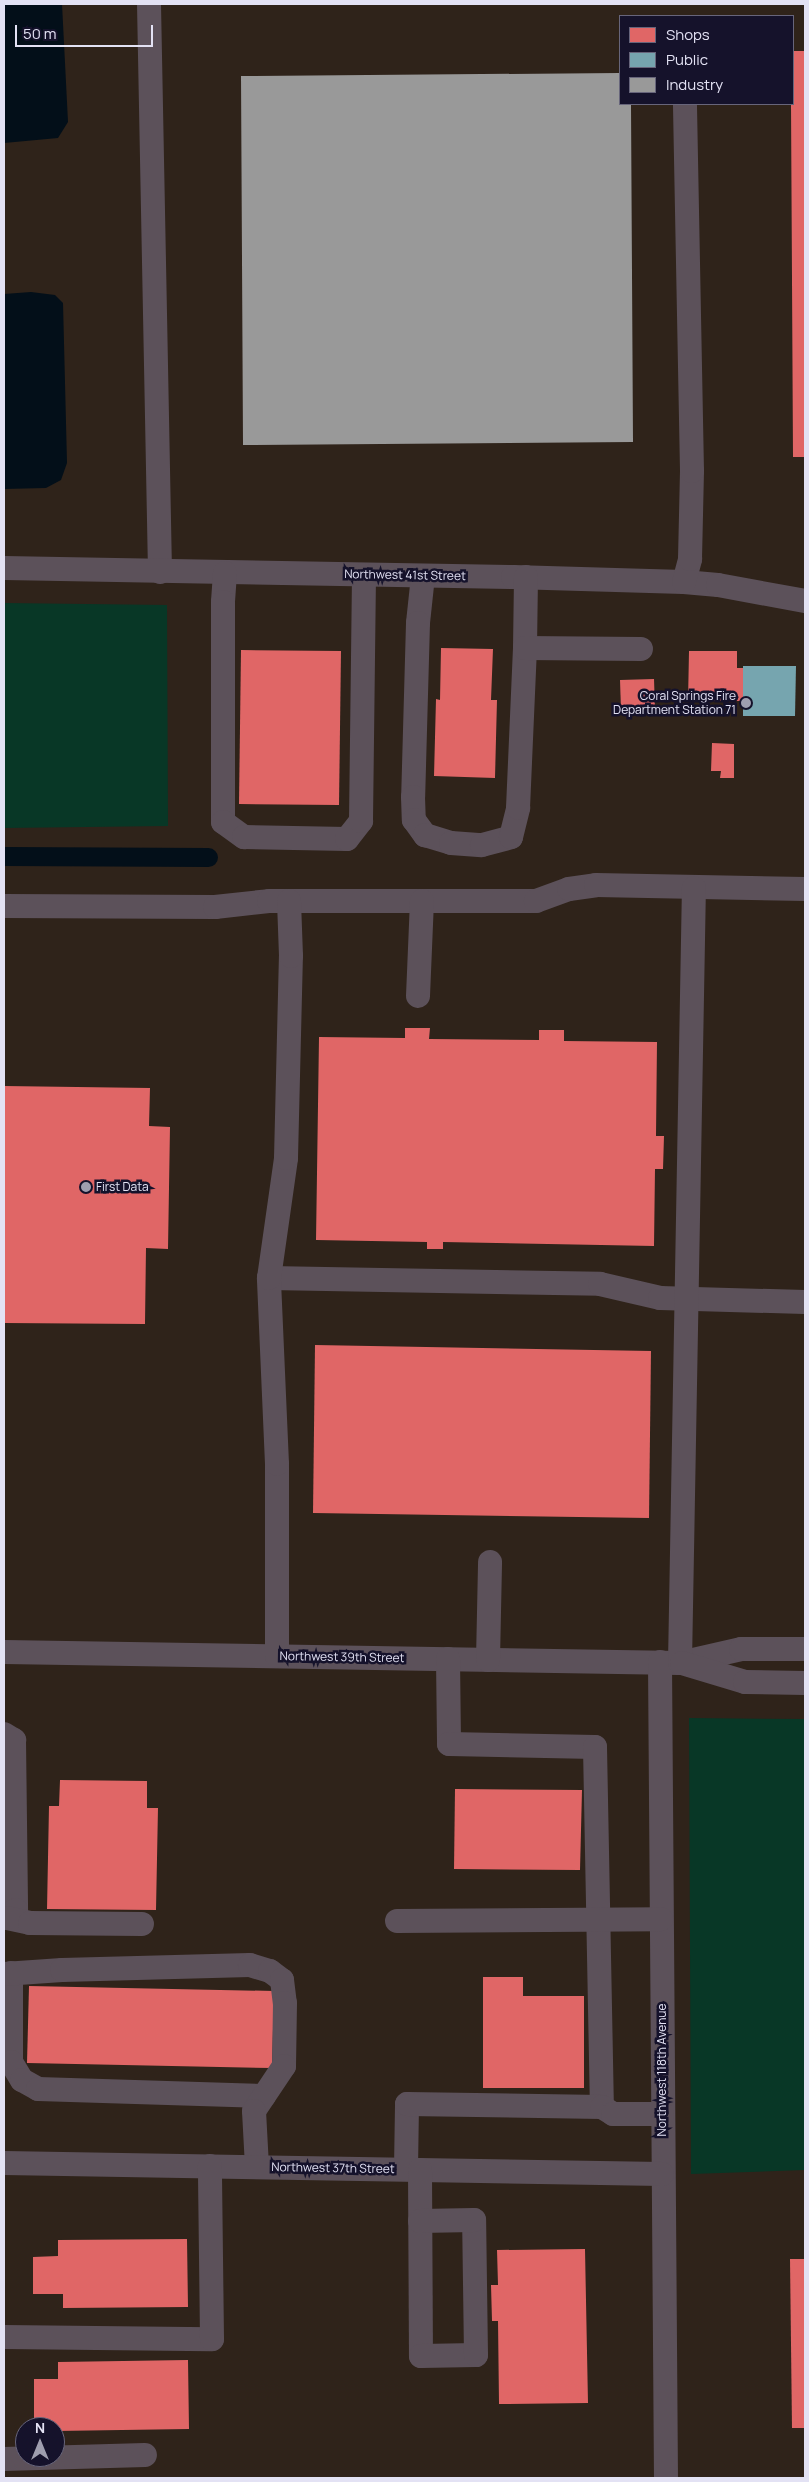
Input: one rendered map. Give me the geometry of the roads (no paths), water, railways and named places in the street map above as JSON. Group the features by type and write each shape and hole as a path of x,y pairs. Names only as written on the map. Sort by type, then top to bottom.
{"street":[{"path":"149,4 160,572"},
{"path":"684,582 690,559 692,471 685,105"},
{"name":"Northwest 41st Street","path":"4,568 526,577 684,582 718,585 805,601"},
{"path":"225,573 223,602 223,822 244,837 347,839 361,821 364,575"},
{"path":"423,576 418,623 412,796 414,820 426,835 451,843 482,845 511,837 518,808 526,577"},
{"path":"525,648 641,649"},
{"path":"4,906 215,907 290,901 536,901 569,889 596,885 694,888 805,888"},
{"name":"Northwest 118th Avenue","path":"666,2478 661,1919 670,1662 688,1299 694,888"},
{"path":"277,1656 277,1464 269,1278 286,1158 291,956 290,901"},
{"path":"418,996 422,901"},
{"path":"269,1278 600,1284 660,1298 805,1302"},
{"path":"488,1660 490,1562"},
{"name":"Northwest 39th Street","path":"4,1652 670,1662 741,1649 805,1649"},
{"path":"448,1659 449,1744 595,1747 602,2107"},
{"name":"Northwest 39th Street","path":"670,1662 745,1682 805,1684"},
{"path":"4,1734 14,1740 16,1910 6,1918"},
{"path":"6,1918 30,1923 142,1924"},
{"path":"397,1921 661,1919"},
{"path":"257,2167 254,2111 264,2096 284,2066 285,2003 282,1980 270,1971 250,1965 7,1973 11,2062 22,2080 38,2089 264,2096"},
{"path":"420,2221 474,2220 476,2355 421,2356 420,2221 407,2104 602,2107 613,2114 662,2114"},
{"name":"Northwest 37th Street","path":"4,2163 662,2174"},
{"path":"4,2337 212,2339 210,2166"},
{"path":"4,2459 146,2455"}],"waterway":[{"path":"4,856 208,857"}],"place":[{"name":"Coral Springs Fire Department Station 71","path":"746,703"},
{"name":"First Data","path":"86,1187"}]}
